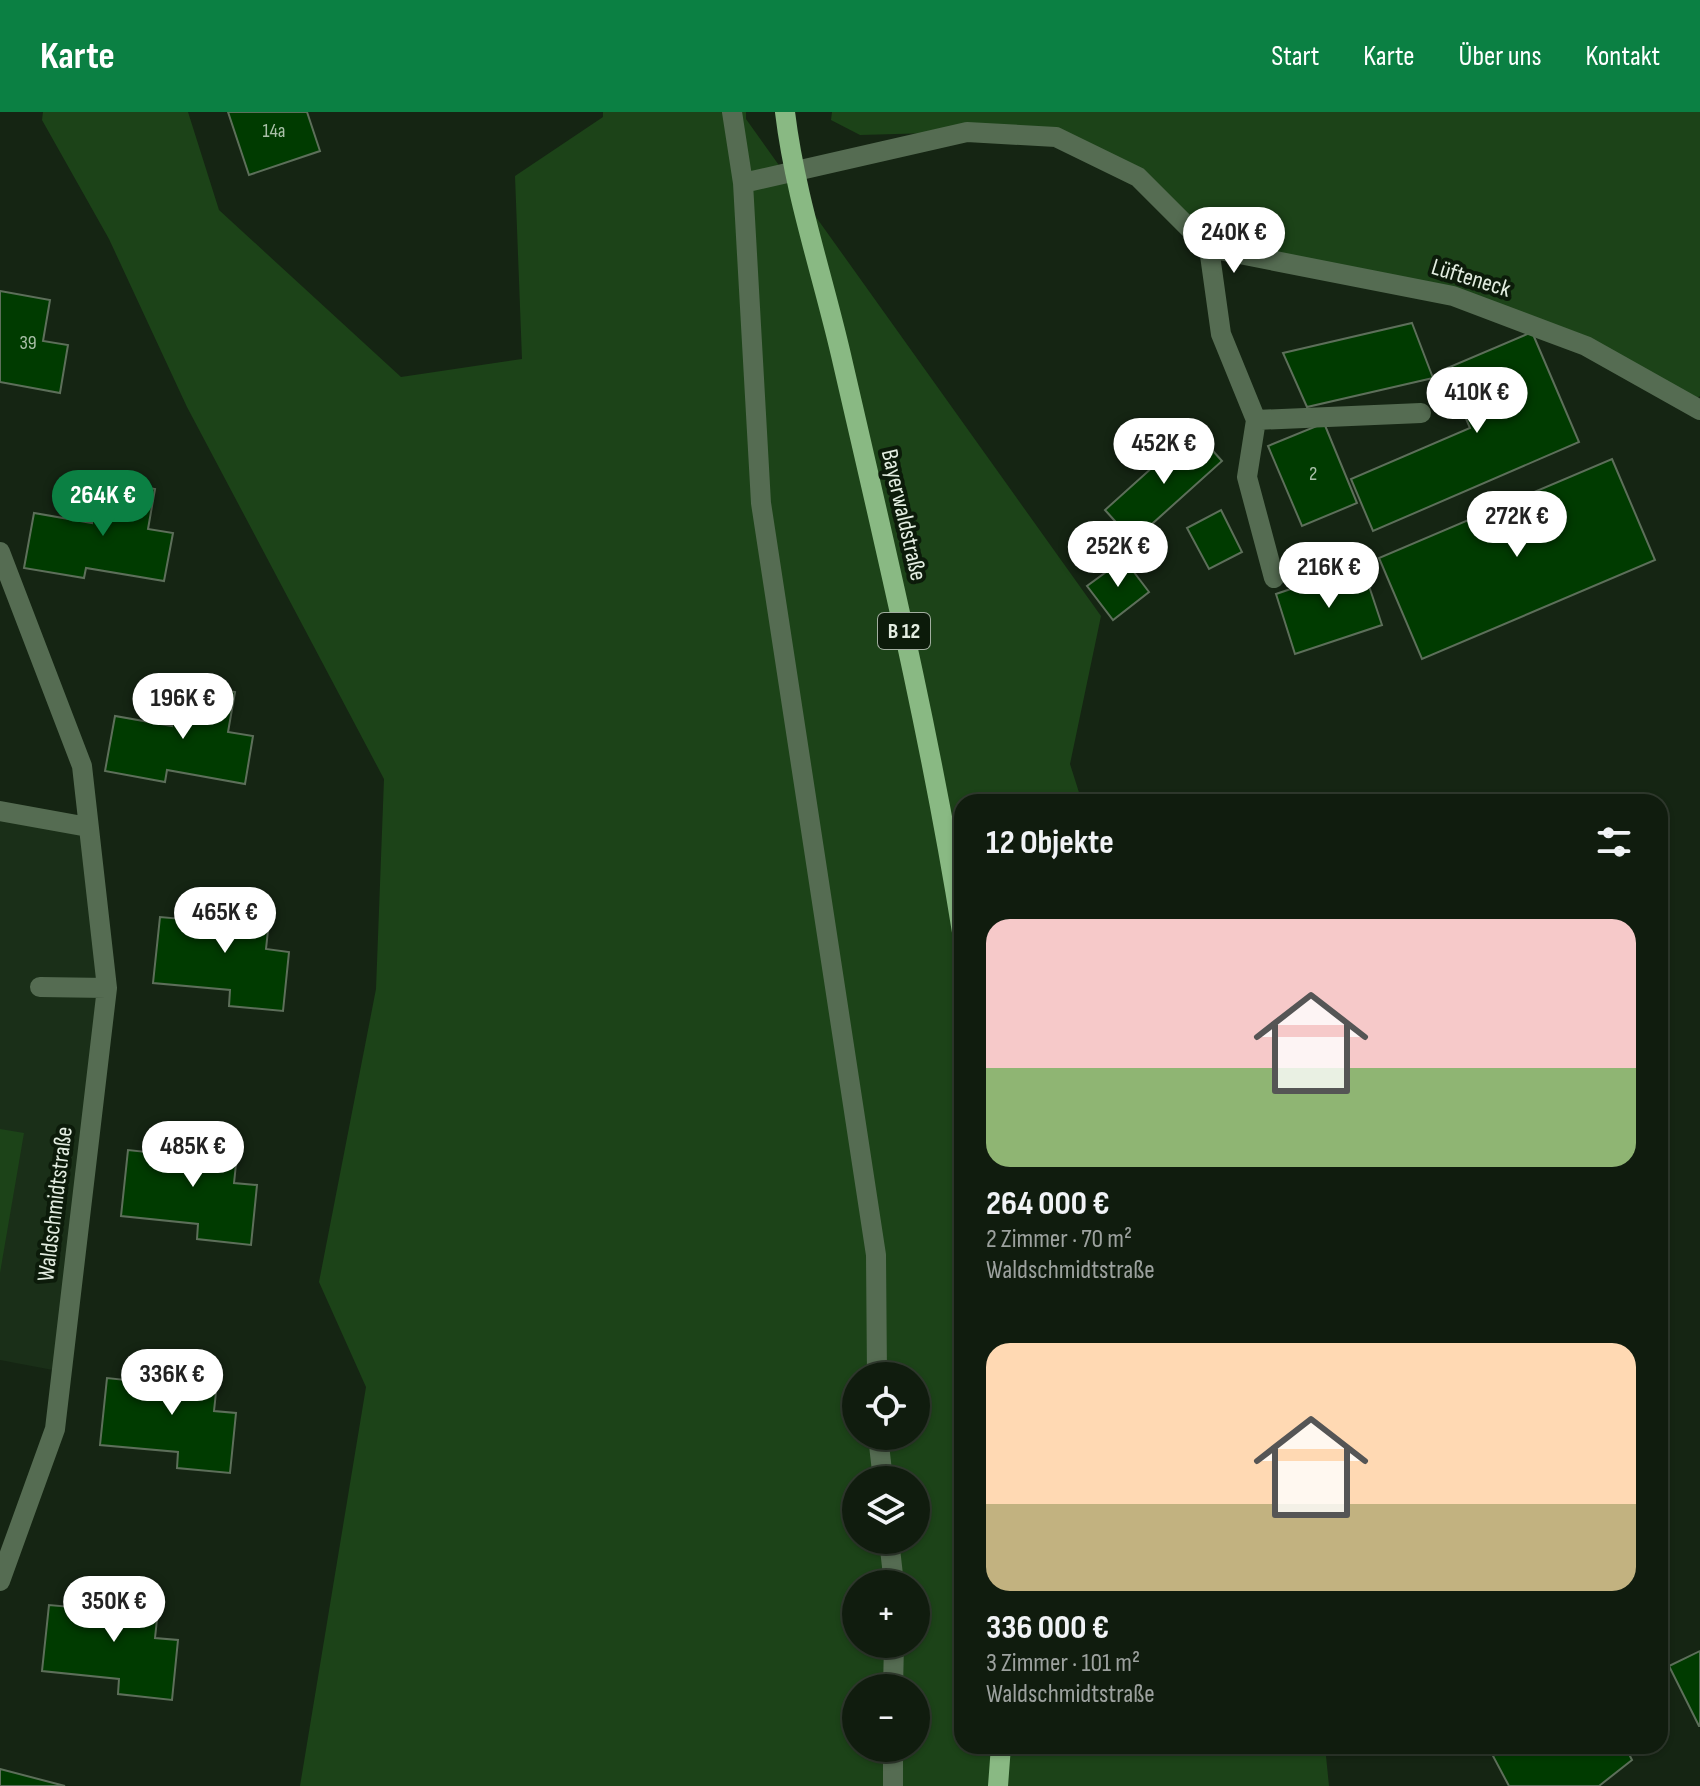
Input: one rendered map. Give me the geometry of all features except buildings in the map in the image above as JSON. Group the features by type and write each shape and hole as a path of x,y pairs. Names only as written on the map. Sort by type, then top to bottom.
{"main road":[{"name":"Bayerwaldstraße","path":"785,112 792,170 835,331 927,732 954,886"},
{"path":"998,1786 1000,1754"}],"street":[{"path":"732,112 743,183 761,503 876,1255 877,1362"},
{"path":"743,183 967,132 1056,137 1138,177 1209,248 1221,334 1256,420 1247,477 1274,578"},
{"name":"Lüfteneck","path":"1209,248 1453,296 1586,346 1700,410"},
{"path":"1256,420 1421,413"},
{"name":"Waldschmidtstraße","path":"0,552 82,766 107,988 55,1429 0,1579"},
{"path":"0,811 88,827"},
{"path":"40,987 107,988"},
{"path":"893,1762 893,1786"}],"shaded area":[{"path":"0,813 86,828 108,987 58,1371 0,1360"}],"green space":[{"path":"43,112 188,112 219,210 401,377 522,359 515,176 603,117 603,112 746,112 746,119 1101,616 1070,764 1079,794 954,794 954,1754 1326,1754 1329,1786 300,1786 366,1387 319,1282 376,989 384,779 187,407 109,239 42,120"},
{"path":"832,112 1700,112 1700,396 1692,402 1453,296 1209,248 1138,177 1056,137 967,132 860,135 831,120"},
{"path":"0,1129 24,1133 0,1273"}]}
